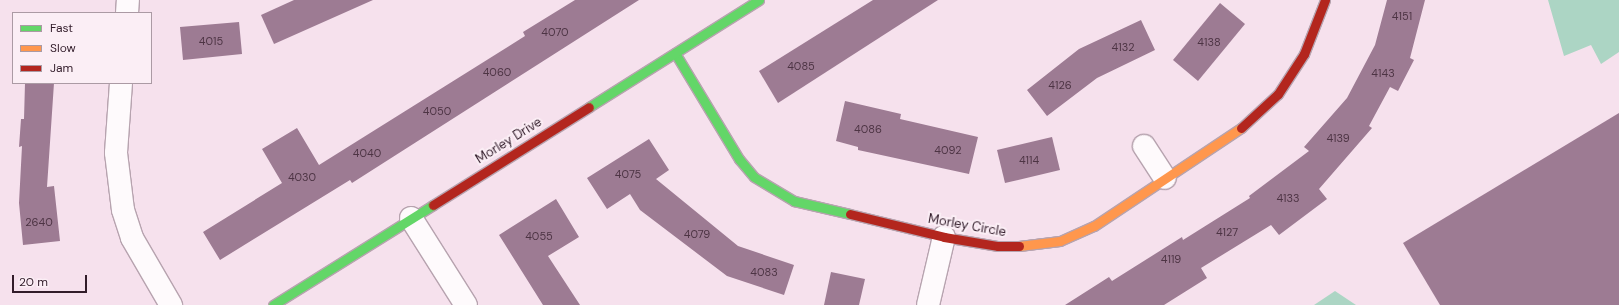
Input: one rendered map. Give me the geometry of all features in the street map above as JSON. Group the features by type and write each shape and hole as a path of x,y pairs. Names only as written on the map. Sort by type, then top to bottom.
{"street":[{"path":"127,12 128,0"},
{"name":"Morley Drive","path":"273,305 759,0"},
{"name":"Morley Circle","path":"675,53 739,159 754,177 766,186 794,201 944,237 998,246 1026,246 1060,241 1094,226 1247,124 1278,94 1304,54 1325,0"},
{"path":"121,84 116,153 123,210 132,238 171,305"},
{"path":"1144,146 1165,178"},
{"path":"411,218 466,305"},
{"path":"928,305 944,237"}],"green space":[{"path":"1548,0 1619,0 1619,52 1601,64 1591,45 1564,56"},
{"path":"1335,291 1356,305 1314,305"}],"building":[{"path":"294,0 373,0 274,44 261,15"},
{"path":"575,0 639,0 352,183 350,180 220,260 203,232 282,183 262,149 297,128 319,165 525,36 523,32"},
{"path":"873,0 938,0 778,103 759,71"},
{"path":"1387,0 1425,0 1410,58 1414,60 1398,91 1390,87 1369,126 1372,128 1319,189 1327,199 1279,235 1271,225 1201,268 1207,278 1164,305 1065,305 1109,277 1112,281 1182,237 1183,240 1250,198 1249,196 1309,151 1304,147 1347,98 1375,45"},
{"path":"1220,3 1245,24 1198,81 1173,60"},
{"path":"1141,20 1155,50 1097,78 1047,116 1027,90 1079,49"},
{"path":"239,22 242,54 183,60 180,27"},
{"path":"25,84 54,84 47,187 54,186 60,241 23,245 19,203 22,146 19,147 21,119 24,119"},
{"path":"845,101 901,114 900,119 978,137 969,174 858,150 858,147 836,141"},
{"path":"1619,113 1619,305 1440,305 1403,243"},
{"path":"1052,137 1060,170 1005,183 997,150"},
{"path":"649,139 669,170 656,179 738,246 794,265 784,295 727,276 640,210 630,194 607,209 587,178"},
{"path":"556,199 579,237 548,256 580,305 543,305 499,235"},
{"path":"831,272 865,279 859,305 824,305"}],"traffic: fast":[{"path":"589,107 759,0"},
{"path":"675,53 739,159 754,177 794,201 850,214"},
{"path":"273,305 433,205"}],"traffic: slow":[{"path":"1019,246 1060,241 1094,226 1241,128"}],"traffic: jam":[{"path":"1241,128 1278,94 1304,54 1325,0"},
{"path":"433,205 589,107"},
{"path":"850,214 944,237 998,246 1019,246"}]}
